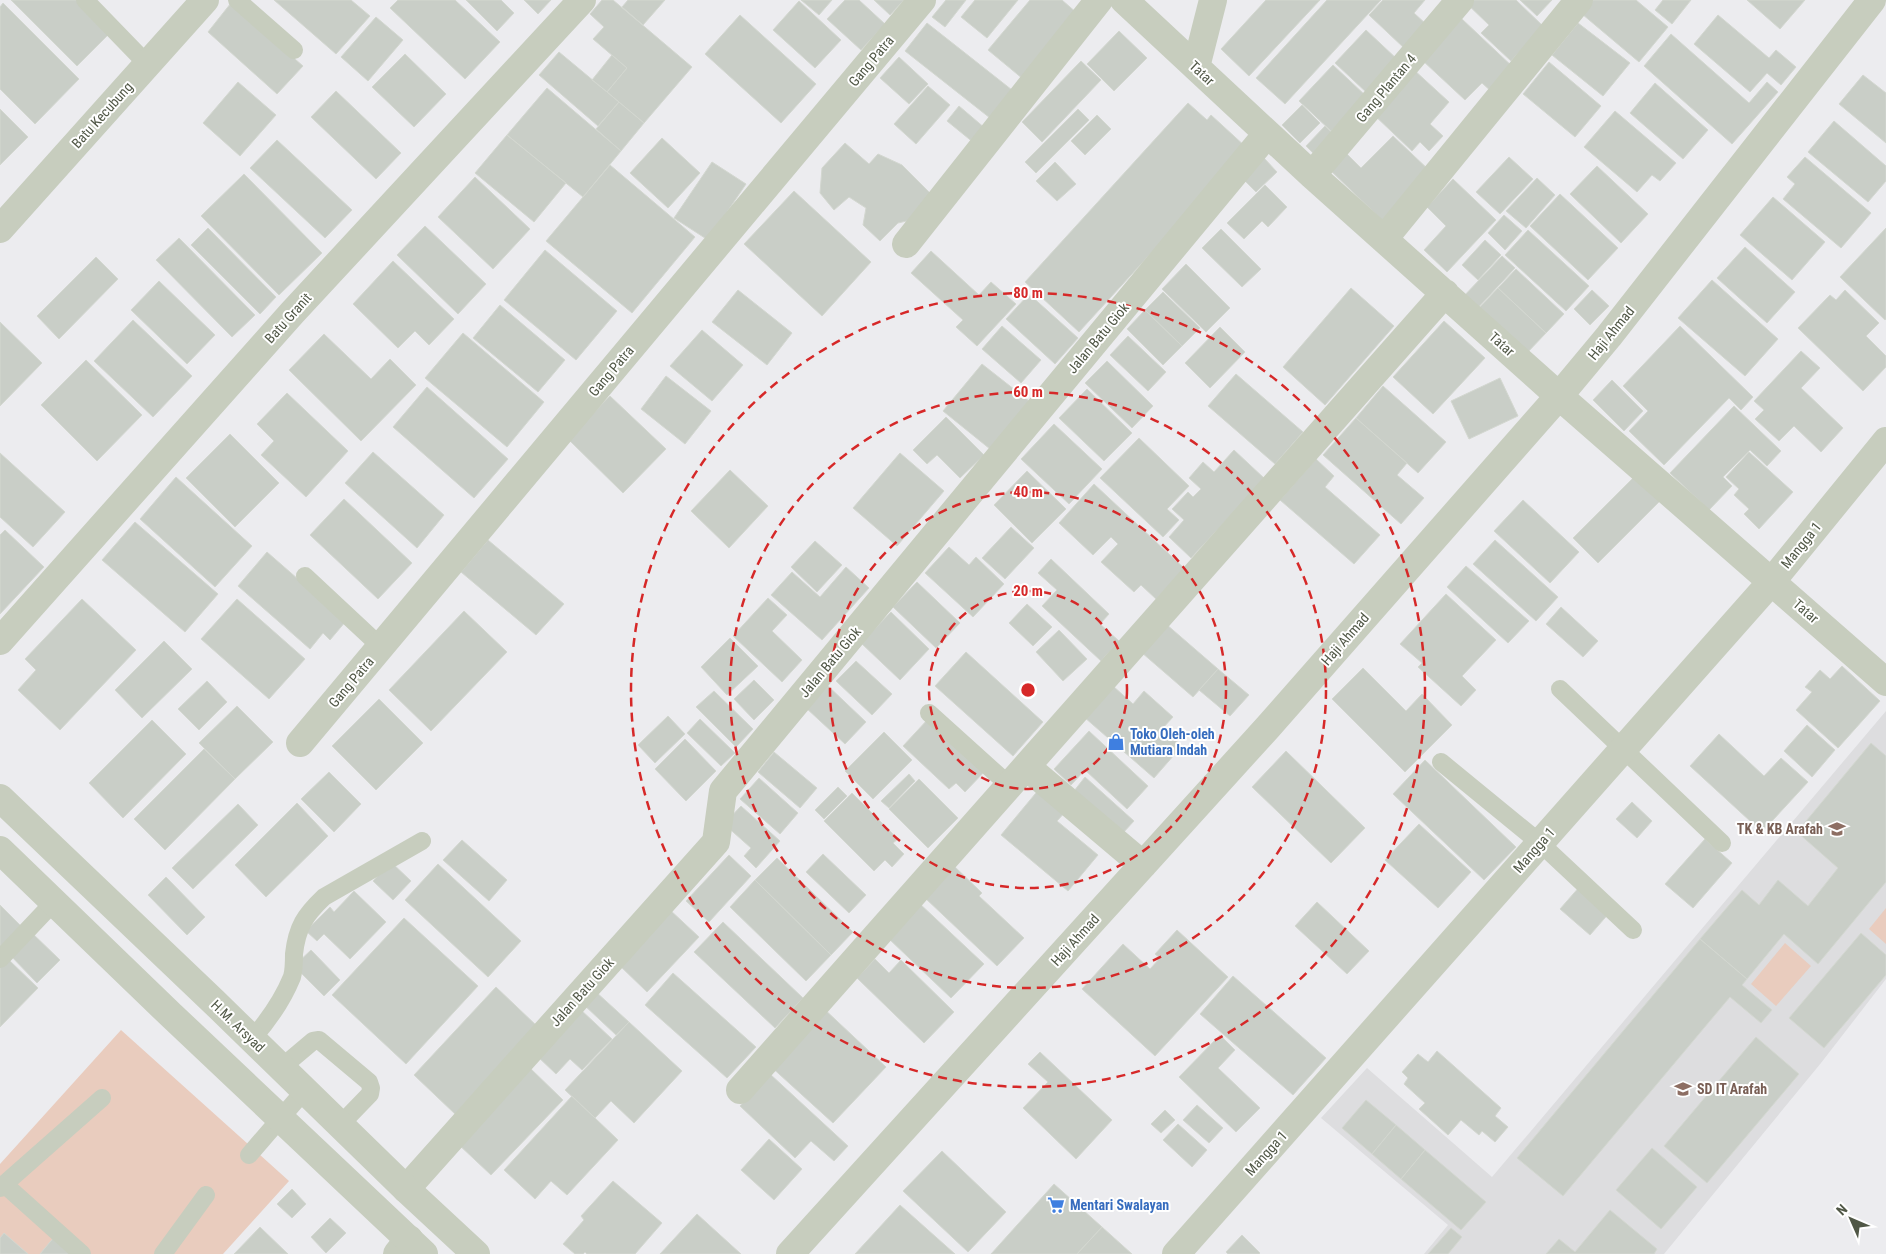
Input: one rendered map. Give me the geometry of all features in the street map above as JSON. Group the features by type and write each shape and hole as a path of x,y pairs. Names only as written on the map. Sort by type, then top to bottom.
{"street":[{"name":"Batu Granit","path":"0,641 292,313 582,0"},
{"name":"Gang Patra","path":"300,743 922,0"},
{"path":"906,244 1099,0"},
{"name":"Tatar","path":"1124,0 1312,175 1886,682"},
{"path":"1196,67 1213,0"},
{"name":"Gang Plantan 4","path":"1312,175 1460,0"},
{"path":"1384,239 1578,0"},
{"name":"Haji Ahmad","path":"790,1254 1268,727 1560,396 1872,0"},
{"name":"Batu Kecubung","path":"0,230 148,64 199,2"},
{"name":"Jalan Batu Giok","path":"406,1189 716,842 723,790 1267,134"},
{"path":"740,1090 1446,292"},
{"name":"Mangga 1","path":"1176,1254 1772,581 1886,441"},
{"path":"1019,776 1143,865"},
{"name":"H.M. Arsyad","path":"0,798 476,1254"},
{"path":"0,850 280,1118 410,1249"}],"lane":[{"path":"85,0 148,64"},
{"path":"237,0 294,50"},
{"path":"305,576 380,646"},
{"path":"1560,689 1722,843"},
{"path":"928,712 1019,776"},
{"path":"1441,762 1540,843 1633,930"},
{"path":"252,1039 267,1022 292,976 296,937 300,926 312,909 324,897 422,841"},
{"path":"0,959 54,902"},
{"path":"282,1068 313,1041 318,1040 369,1082 370,1094 340,1124"},
{"path":"249,1155 305,1090"},
{"path":"82,1254 2,1186 102,1098"},
{"path":"163,1254 206,1194"}],"shaded area":[{"name":"SD IT Arafah","path":"1886,711 1886,979 1821,1063 1664,1254 1424,1254 1448,1225 1321,1118 1367,1068 1492,1177"},
{"path":"1886,908 1886,944 1869,929"},
{"path":"1785,943 1811,966 1776,1006 1751,984"},
{"path":"121,1030 289,1181 223,1254 0,1254 0,1164"}],"building":[{"path":"11,0 79,0 111,32 77,66"},
{"path":"274,0 351,0 370,16 336,54"},
{"path":"398,0 455,0 500,42 465,79 390,8"},
{"path":"466,0 501,0 514,13 497,31"},
{"path":"524,0 551,0 538,14"},
{"path":"602,0 613,0 692,67 644,123 607,92 627,68 593,39 604,27 590,14"},
{"path":"628,0 665,0 643,25 622,7"},
{"path":"801,0 832,0 819,15"},
{"path":"845,0 859,0 885,24 861,50 827,19"},
{"path":"874,0 904,0 890,15"},
{"path":"946,0 966,0 945,27 932,17"},
{"path":"975,0 1018,0 987,38 961,17"},
{"path":"1030,0 1062,0 1078,14 1023,79 988,50"},
{"path":"1266,0 1320,0 1249,76 1221,49"},
{"path":"1327,0 1381,0 1285,104 1256,78"},
{"path":"1383,0 1425,0 1414,13 1427,25 1404,48 1369,15"},
{"path":"1463,0 1516,0 1543,26 1511,61 1481,33 1489,25"},
{"path":"1520,0 1552,0 1537,16"},
{"path":"1593,0 1636,0 1668,27 1639,62 1582,14"},
{"path":"1663,0 1691,0 1672,24 1655,10"},
{"path":"1747,0 1805,0 1780,29"},
{"path":"799,1 841,40 815,68 773,30"},
{"path":"3,3 79,79 35,124 0,89 0,7"},
{"path":"231,3 303,66 277,94 208,32"},
{"path":"740,15 816,84 781,123 705,54"},
{"path":"1718,15 1769,58 1776,50 1796,67 1781,85 1767,73 1750,92 1694,44"},
{"path":"376,17 403,40 368,81 341,57"},
{"path":"1462,19 1515,69 1493,93 1482,83 1465,100 1422,60"},
{"path":"927,23 1012,90 990,118 905,51"},
{"path":"1578,23 1630,63 1603,96 1552,55"},
{"path":"1366,30 1398,60 1367,93 1335,63"},
{"path":"1119,31 1147,58 1114,91 1087,64"},
{"path":"1671,34 1749,103 1767,82 1778,92 1732,144 1644,66"},
{"path":"559,52 619,102 598,126 539,75"},
{"path":"405,54 446,94 414,127 372,87"},
{"path":"612,55 627,68 607,92 592,80"},
{"path":"899,57 928,84 909,104 880,78"},
{"path":"1081,61 1101,80 1042,142 1022,122"},
{"path":"1549,62 1601,106 1575,137 1523,94"},
{"path":"1333,65 1366,96 1331,131 1299,101"},
{"path":"1413,69 1449,102 1430,124 1443,136 1429,151 1420,142 1412,151 1372,113"},
{"path":"1863,75 1886,93 1886,143 1839,104"},
{"path":"238,82 276,115 240,156 203,123"},
{"path":"1655,83 1708,130 1683,159 1630,113"},
{"path":"928,86 950,105 916,144 894,124"},
{"path":"547,88 621,151 583,197 507,135"},
{"path":"336,91 401,153 376,179 311,117"},
{"path":"619,102 644,123 621,151 596,129"},
{"path":"1188,103 1207,120 1211,115 1247,148 1079,332 1025,282"},
{"path":"1302,105 1320,123 1300,143 1282,125"},
{"path":"959,106 986,129 974,143 947,121"},
{"path":"0,109 28,137 0,165"},
{"path":"1078,109 1089,120 1036,173 1025,162"},
{"path":"1615,111 1676,163 1660,181 1652,175 1637,192 1584,147"},
{"path":"1097,115 1111,129 1085,155 1071,141"},
{"path":"1834,121 1886,166 1886,181 1868,202 1808,152"},
{"path":"1325,126 1337,138 1318,158 1306,146"},
{"path":"507,135 566,183 534,222 475,173"},
{"path":"1393,136 1431,172 1384,222 1328,168 1344,151 1361,168"},
{"path":"662,138 700,173 668,208 630,173"},
{"path":"277,140 352,210 325,238 250,168"},
{"path":"845,143 869,164 878,154 902,165 930,193 915,219 898,223 880,241 863,225 866,208 849,197 834,210 820,193 822,168"},
{"path":"1509,157 1533,179 1500,214 1476,192"},
{"path":"1805,157 1871,213 1841,248 1783,199 1795,184 1787,177"},
{"path":"1264,158 1277,172 1256,192 1242,178"},
{"path":"712,162 746,184 708,240 674,218"},
{"path":"1055,162 1076,184 1057,201 1036,181"},
{"path":"610,165 695,237 632,313 546,241"},
{"path":"1597,166 1648,214 1621,243 1570,194"},
{"path":"244,174 322,253 279,295 201,216"},
{"path":"475,177 530,229 493,269 438,217"},
{"path":"1537,178 1555,195 1526,228 1506,211"},
{"path":"1453,179 1496,220 1447,272 1424,250 1446,226 1427,207"},
{"path":"1265,185 1287,207 1268,227 1262,221 1244,239 1227,223"},
{"path":"794,191 871,262 822,316 744,244"},
{"path":"1560,194 1618,248 1588,280 1530,226"},
{"path":"1773,197 1825,242 1792,280 1740,235"},
{"path":"1504,215 1522,231 1505,250 1488,233"},
{"path":"425,226 486,284 458,314 397,255"},
{"path":"208,228 276,297 260,314 191,245"},
{"path":"1886,228 1886,319 1885,320 1840,277"},
{"path":"1221,229 1261,269 1242,287 1202,248"},
{"path":"1528,230 1589,286 1566,311 1505,255"},
{"path":"179,238 255,315 232,337 156,260"},
{"path":"1485,240 1501,255 1478,280 1462,265"},
{"path":"1745,247 1795,292 1767,323 1717,278"},
{"path":"545,250 617,311 576,360 504,300"},
{"path":"931,251 979,295 991,282 1016,304 977,346 956,327 963,320 911,273"},
{"path":"1502,256 1515,268 1475,311 1462,298"},
{"path":"96,257 118,279 59,339 37,316"},
{"path":"393,261 454,319 429,345 415,331 398,348 353,304"},
{"path":"1186,264 1230,308 1206,332 1162,289"},
{"path":"1516,269 1564,314 1546,333 1498,288"},
{"path":"1712,280 1778,339 1745,376 1678,318"},
{"path":"159,281 215,335 187,364 131,310"},
{"path":"1351,288 1394,326 1325,405 1283,367"},
{"path":"1498,288 1546,333 1525,355 1477,310"},
{"path":"738,290 792,333 767,365 712,322"},
{"path":"1592,290 1609,306 1590,325 1574,309"},
{"path":"1845,290 1879,323 1866,336 1886,356 1886,367 1863,391 1798,328 1830,295 1836,300"},
{"path":"1163,292 1200,328 1182,346 1145,310"},
{"path":"1029,294 1078,338 1055,364 1006,319"},
{"path":"500,305 565,360 538,392 473,338"},
{"path":"1145,310 1182,346 1163,365 1127,329"},
{"path":"133,320 192,376 153,417 94,361"},
{"path":"1444,321 1485,358 1433,414 1393,377"},
{"path":"0,322 42,363 0,406"},
{"path":"1002,326 1041,360 1021,383 982,349"},
{"path":"1680,326 1753,397 1741,410 1729,398 1664,465 1629,431 1648,411 1623,386"},
{"path":"1220,327 1245,352 1210,388 1185,363"},
{"path":"702,330 743,365 712,401 670,366"},
{"path":"463,333 544,402 507,447 425,378"},
{"path":"324,334 371,379 390,359 416,385 361,441 289,370"},
{"path":"1128,336 1166,372 1148,391 1110,355"},
{"path":"1801,351 1820,368 1801,388 1843,428 1821,452 1794,426 1779,441 1755,419 1764,410 1754,401"},
{"path":"86,360 142,415 97,461 41,405"},
{"path":"1107,361 1153,406 1132,428 1085,383"},
{"path":"982,364 1029,401 990,449 943,411"},
{"path":"1236,374 1303,432 1275,464 1208,406"},
{"path":"666,376 711,411 685,444 641,409"},
{"path":"1500,378 1518,416 1469,439 1451,401"},
{"path":"1612,380 1643,411 1624,431 1593,400"},
{"path":"1383,386 1446,442 1418,473 1356,418"},
{"path":"427,387 508,459 474,498 393,427"},
{"path":"1087,389 1132,433 1104,461 1059,418"},
{"path":"287,393 348,451 306,497 261,455 274,441 257,424"},
{"path":"610,396 666,449 623,493 568,439"},
{"path":"1734,406 1781,451 1767,466 1750,450 1723,477 1732,486 1709,510 1670,473"},
{"path":"946,417 984,455 960,478 937,455 927,464 913,450"},
{"path":"1356,418 1407,463 1397,475 1424,498 1401,524 1323,455"},
{"path":"1054,424 1102,469 1069,504 1021,459"},
{"path":"230,434 279,483 235,527 186,478"},
{"path":"1139,438 1189,486 1167,509 1179,520 1163,537 1100,478"},
{"path":"1234,450 1265,479 1191,558 1169,537 1184,520 1172,509 1188,492 1193,497 1201,489 1189,478 1203,462 1214,472"},
{"path":"373,452 444,515 417,548 345,483"},
{"path":"1749,452 1793,492 1759,529 1744,514 1749,509 1734,495 1739,489 1726,477"},
{"path":"0,453 65,512 33,547 0,517"},
{"path":"900,453 944,491 897,546 853,508"},
{"path":"1316,459 1334,476 1325,487 1380,535 1354,564 1280,500"},
{"path":"730,470 768,506 729,548 691,511"},
{"path":"1027,471 1066,509 1032,543 994,505"},
{"path":"1636,475 1661,500 1598,563 1573,538"},
{"path":"176,477 252,546 215,587 140,519"},
{"path":"1094,484 1185,569 1156,599 1141,585 1134,592 1101,562 1118,544 1111,537 1093,555 1059,523"},
{"path":"344,499 412,563 378,599 310,535"},
{"path":"1523,500 1579,552 1550,583 1494,531"},
{"path":"135,522 218,594 185,632 102,560"},
{"path":"1011,527 1034,548 1005,579 982,558"},
{"path":"5,530 44,567 0,614 0,535"},
{"path":"488,540 564,604 536,635 461,572"},
{"path":"1495,540 1558,597 1536,621 1473,564"},
{"path":"815,541 842,565 817,592 791,567"},
{"path":"949,547 969,565 976,557 1004,584 973,617 925,573"},
{"path":"267,552 346,621 330,640 323,633 310,649 238,586"},
{"path":"1051,559 1109,614 1100,624 1119,641 1101,661 1042,606 1057,590 1038,573"},
{"path":"1466,566 1529,621 1508,643 1447,587"},
{"path":"846,567 869,588 822,640 771,595 792,572 820,597"},
{"path":"917,582 960,623 936,648 893,607"},
{"path":"1446,594 1496,640 1462,676 1476,690 1461,706 1418,667 1422,663 1400,644"},
{"path":"768,598 787,615 772,631 802,660 782,682 733,636"},
{"path":"82,599 136,650 60,730 18,690 36,670 25,659"},
{"path":"237,599 305,659 269,699 201,639"},
{"path":"1027,604 1052,627 1033,646 1009,623"},
{"path":"1561,607 1598,641 1583,657 1546,624"},
{"path":"464,611 507,652 431,731 389,690"},
{"path":"891,612 929,649 900,680 861,643"},
{"path":"1166,624 1218,669 1193,697 1141,652"},
{"path":"1059,630 1087,659 1063,681 1036,652"},
{"path":"730,638 758,666 727,695 701,667"},
{"path":"164,641 192,669 142,718 115,690"},
{"path":"966,652 1043,722 1013,756 935,686"},
{"path":"856,661 892,694 872,715 836,681"},
{"path":"1842,666 1880,701 1838,748 1796,710 1812,692 1805,687 1820,670 1830,679"},
{"path":"1363,668 1406,711 1422,694 1452,725 1405,772 1332,699"},
{"path":"1218,669 1249,695 1230,716 1199,690"},
{"path":"754,680 774,700 754,720 734,699"},
{"path":"207,681 227,702 199,730 178,709"},
{"path":"826,684 866,722 845,744 805,707"},
{"path":"1113,686 1133,704 1144,691 1173,717 1162,729 1182,746 1154,778 1084,717"},
{"path":"714,691 753,729 736,747 696,707"},
{"path":"379,699 423,743 376,790 332,746"},
{"path":"237,706 273,742 235,779 199,743"},
{"path":"668,716 685,734 655,763 638,745"},
{"path":"929,718 985,771 965,792 956,783 949,789 903,746"},
{"path":"700,719 735,753 721,766 687,733"},
{"path":"152,720 186,754 123,818 89,783"},
{"path":"1807,725 1835,750 1812,777 1784,751"},
{"path":"1089,731 1148,786 1127,809 1085,770 1071,785 1054,769"},
{"path":"884,732 912,760 873,799 845,771"},
{"path":"1719,734 1764,776 1781,758 1808,782 1762,832 1690,766"},
{"path":"685,739 716,771 686,801 655,769"},
{"path":"1871,743 1886,756 1886,882 1818,964 1784,934 1747,979 1700,939 1742,890 1759,905 1778,880 1808,906 1838,868 1797,832"},
{"path":"204,749 235,779 165,850 134,819"},
{"path":"1286,751 1365,828 1331,863 1252,787"},
{"path":"774,752 817,788 800,808 758,772"},
{"path":"1425,760 1516,847 1484,880 1393,794"},
{"path":"329,772 361,804 334,832 301,799"},
{"path":"909,774 915,781 889,808 881,801"},
{"path":"1085,777 1134,821 1122,834 1074,791"},
{"path":"759,778 798,813 780,834 740,799"},
{"path":"919,779 958,818 928,848 889,809"},
{"path":"838,787 847,796 824,819 815,810"},
{"path":"1040,788 1067,810 1057,821 1098,855 1068,891 1001,835"},
{"path":"852,793 898,839 893,843 904,854 892,867 885,860 874,871 824,821"},
{"path":"1632,802 1652,821 1637,838 1616,819"},
{"path":"297,803 328,836 266,897 235,865"},
{"path":"238,804 258,825 193,889 172,868"},
{"path":"741,806 780,841 756,868 744,856 751,848 724,824"},
{"path":"1419,824 1471,872 1438,908 1385,860"},
{"path":"1705,839 1732,863 1693,908 1665,884"},
{"path":"462,840 507,880 489,901 443,860"},
{"path":"823,854 866,895 849,913 806,872"},
{"path":"729,855 751,876 709,922 686,901"},
{"path":"777,858 853,932 831,955 755,880"},
{"path":"391,862 411,881 393,900 373,881"},
{"path":"438,864 521,941 488,977 405,900"},
{"path":"953,865 982,893 979,896 1024,938 997,966 924,897"},
{"path":"166,877 205,917 187,935 148,895"},
{"path":"755,880 831,955 806,981 730,907"},
{"path":"1581,885 1611,911 1590,935 1560,909"},
{"path":"354,891 386,922 350,959 324,934 317,941 306,931 330,907 334,912"},
{"path":"1317,902 1369,951 1347,974 1295,926"},
{"path":"919,903 984,964 951,998 887,937"},
{"path":"0,905 24,929 0,952"},
{"path":"669,909 699,937 647,992 617,963"},
{"path":"404,918 478,986 406,1064 332,995"},
{"path":"723,922 803,998 775,1028 694,952"},
{"path":"1177,930 1228,977 1155,1056 1082,989 1123,944 1150,969 1160,958 1155,954"},
{"path":"31,932 60,960 37,983 9,954"},
{"path":"1861,933 1886,955 1886,975 1824,1048 1789,1018"},
{"name":"SD IT Arafah","path":"1700,939 1747,979 1742,985 1772,1010 1761,1023 1730,997 1563,1196 1517,1158"},
{"path":"311,950 340,980 324,996 294,966"},
{"path":"8,959 38,988 0,1027 0,967"},
{"path":"875,959 889,973 901,960 954,1012 924,1043 857,978"},
{"path":"673,973 756,1047 727,1078 645,1005"},
{"path":"1233,976 1326,1058 1293,1095 1200,1014"},
{"path":"496,987 537,1026 455,1114 414,1075"},
{"path":"595,991 629,1022 616,1035 583,1004"},
{"path":"821,1006 886,1067 833,1123 768,1064"},
{"path":"580,1009 612,1039 582,1070 570,1059 556,1074 536,1055"},
{"path":"629,1022 682,1071 634,1123 611,1101 595,1118 565,1090"},
{"path":"1220,1035 1235,1050 1218,1068 1260,1108 1236,1132 1179,1077"},
{"name":"SD IT Arafah","path":"1756,1037 1799,1074 1707,1183 1664,1146"},
{"path":"1437,1051 1501,1108 1495,1116 1508,1127 1495,1142 1482,1131 1479,1135 1461,1120 1448,1135 1419,1109 1425,1103 1404,1084 1408,1078 1402,1072 1418,1054 1428,1062"},
{"path":"1040,1052 1112,1120 1076,1159 1023,1108 1048,1082 1028,1064"},
{"path":"529,1067 563,1100 491,1175 457,1143"},
{"path":"770,1074 848,1146 834,1161 811,1141 795,1158 740,1106"},
{"path":"572,1096 618,1140 567,1195 551,1181 535,1199 504,1170"},
{"path":"1366,1100 1396,1125 1372,1154 1342,1128"},
{"path":"1197,1105 1223,1128 1209,1143 1183,1120"},
{"path":"1165,1110 1175,1120 1161,1133 1151,1124"},
{"path":"1178,1124 1207,1150 1192,1167 1163,1140"},
{"path":"1396,1125 1425,1150 1401,1179 1372,1154"},
{"path":"769,1139 802,1169 774,1200 741,1170"},
{"path":"1652,1148 1697,1187 1661,1229 1616,1190"},
{"path":"1425,1150 1486,1202 1461,1230 1401,1179"},
{"path":"942,1151 1006,1212 968,1252 903,1191"},
{"path":"613,1181 662,1223 635,1254 587,1254 585,1252 583,1254 575,1254 563,1244 584,1220 581,1216"},
{"name":"Mentari Swalayan","path":"1054,1184 1102,1227 1077,1254 991,1254"},
{"path":"292,1189 306,1204 292,1218 277,1204"},
{"path":"900,1205 955,1254 855,1254"},
{"path":"1610,1210 1657,1249 1654,1254 1546,1254 1559,1239 1575,1252"},
{"path":"697,1214 741,1254 660,1254"},
{"path":"330,1218 346,1233 326,1253 311,1237"},
{"path":"260,1227 288,1254 234,1254"},
{"path":"1102,1227 1132,1254 1077,1254"},
{"path":"1451,1228 1462,1237 1448,1254 1428,1254"},
{"path":"60,1230 87,1254 40,1254"},
{"path":"4,1233 28,1254 0,1254 0,1238"},
{"path":"1242,1235 1259,1254 1228,1254 1226,1252"}],"place":[{"name":"Toko Oleh-oleh Mutiara Indah","path":"1116,742"},
{"name":"TK & KB Arafah","path":"1837,829"},
{"name":"SD IT Arafah","path":"1683,1089"},
{"name":"Mentari Swalayan","path":"1056,1205"}]}
